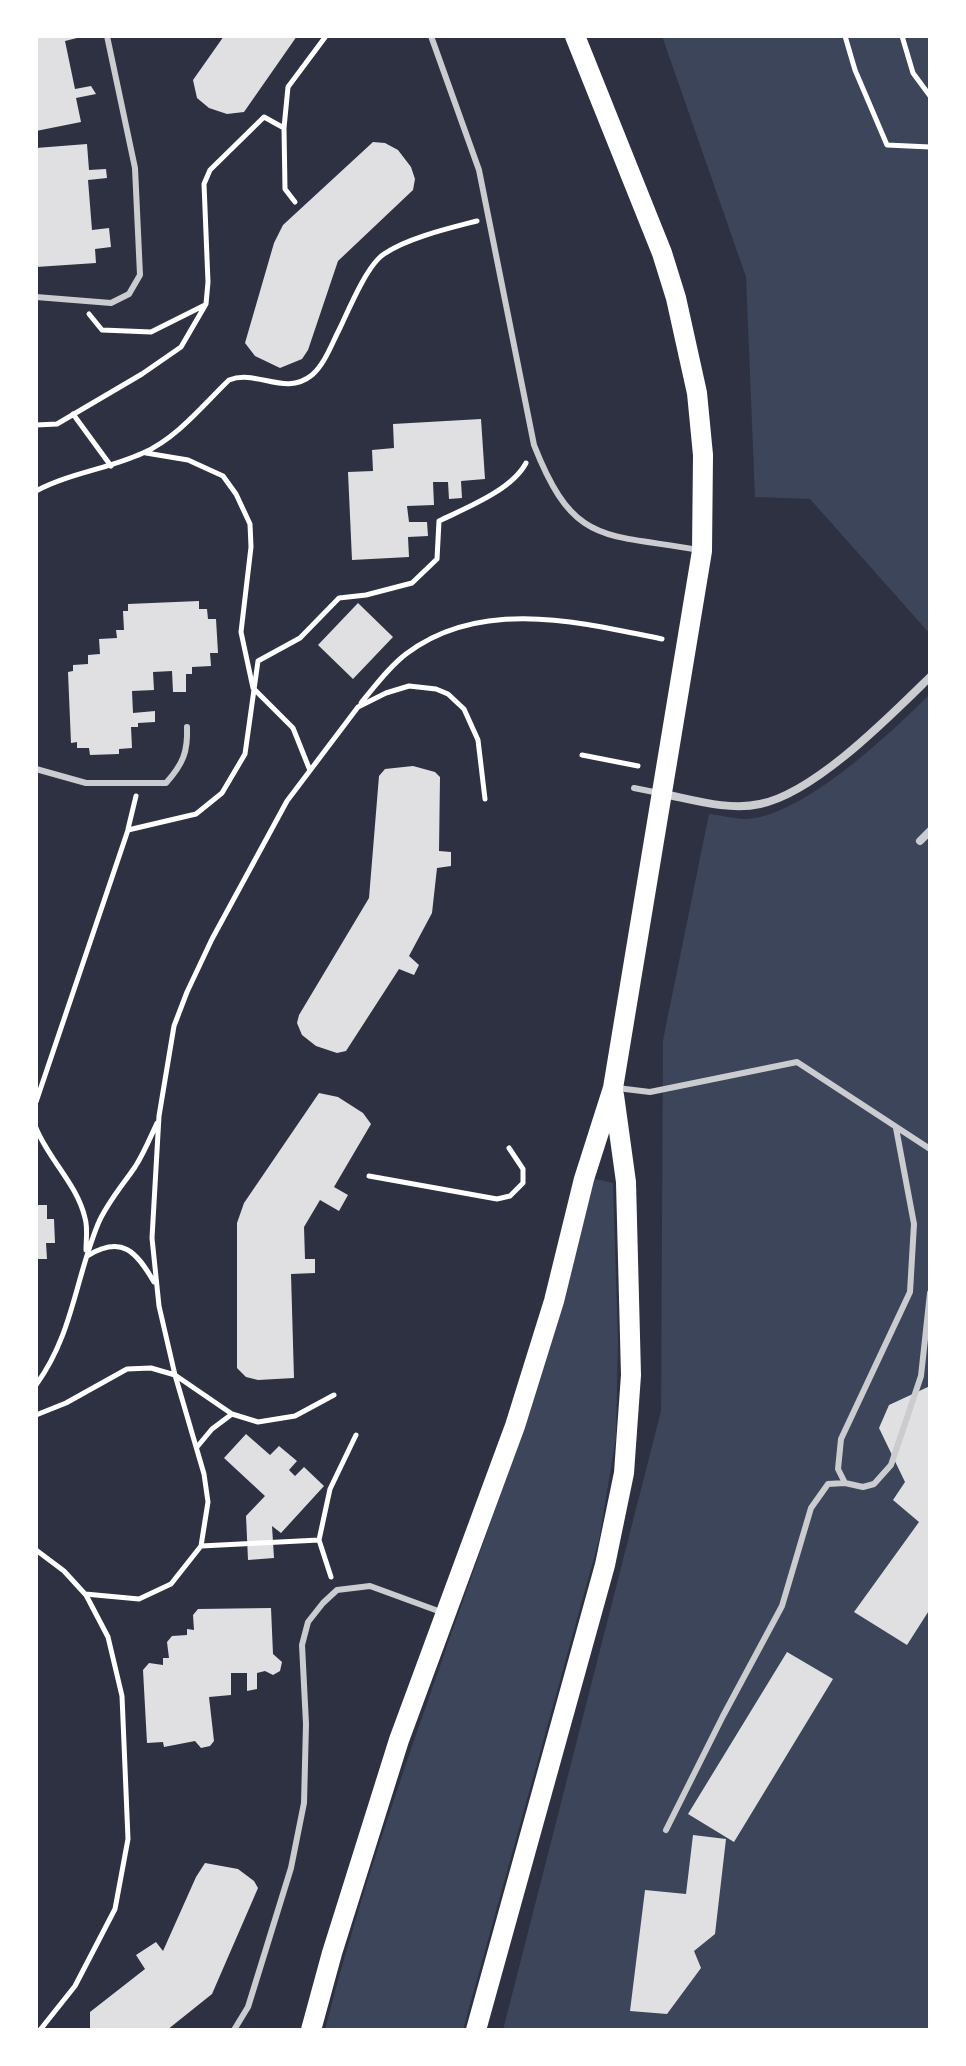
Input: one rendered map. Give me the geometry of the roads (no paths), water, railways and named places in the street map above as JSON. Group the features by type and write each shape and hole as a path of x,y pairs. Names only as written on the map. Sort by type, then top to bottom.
{"main road":[{"path":"311,2030 399,1740 515,1426 554,1301 584,1179 613,1088 702,551 703,455 697,393 682,322 662,253 575,36"},
{"path":"476,2030 605,1565 624,1473 630,1423 626,1182 613,1088"}],"street":[{"path":"663,794 741,806 784,797 827,769 930,677"},
{"path":"920,841 930,831"}],"lane":[{"path":"36,297 111,303 129,294 140,275 135,168 107,36"},
{"path":"431,36 479,170 534,445 549,483 574,515 592,530 619,539 702,551"},
{"path":"36,769 86,783 166,783 182,765 188,746 187,727"},
{"path":"634,788 663,794"},
{"path":"613,1088 650,1092 797,1062 930,1149"},
{"path":"845,1483 838,1469 841,1439 910,1292 914,1224 896,1128"},
{"path":"666,1830 782,1606 811,1508 828,1484 845,1483 863,1487 874,1484 891,1465 921,1376 930,1293"},
{"path":"234,2030 248,2007 291,1868 304,1803 306,1724 302,1645 308,1622 337,1590 370,1586 445,1613"}]}
